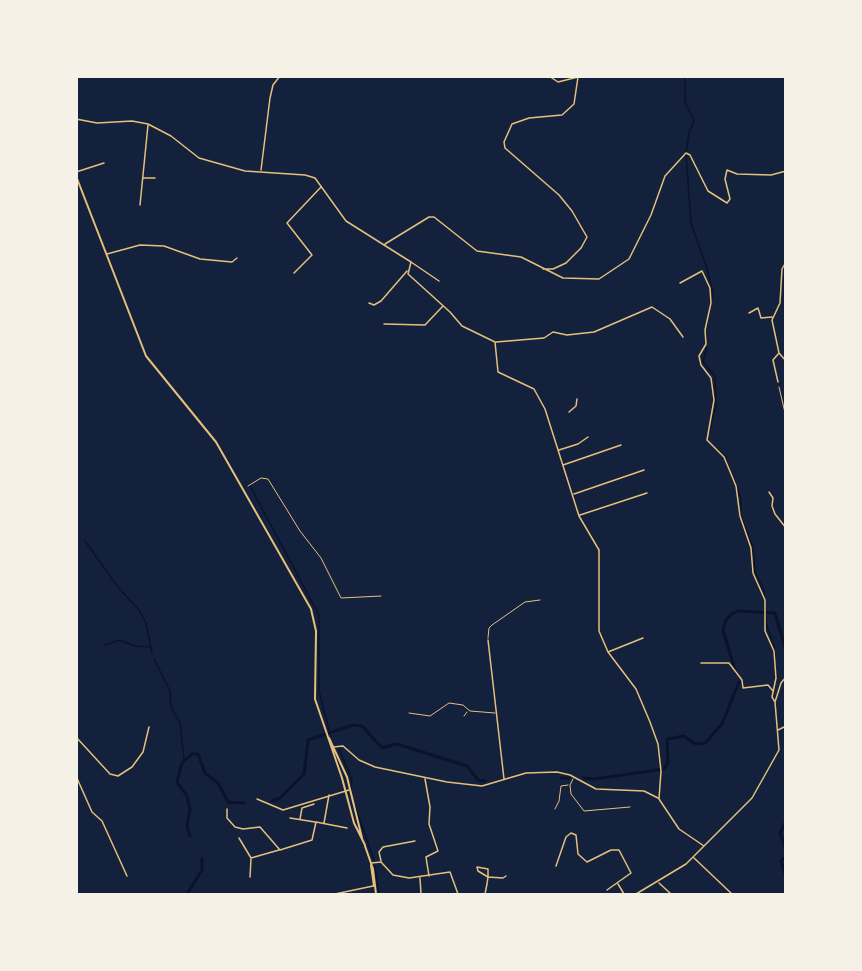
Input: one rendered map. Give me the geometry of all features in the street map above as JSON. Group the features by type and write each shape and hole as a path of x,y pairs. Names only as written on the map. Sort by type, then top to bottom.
{"main road":[{"path":"76,174 146,356 203,424 244,488 304,596 315,624 315,699 349,790 351,809"},
{"path":"333,747 345,791 365,845 376,894"}],"street":[{"path":"261,171 270,98 273,85 280,76"},
{"path":"542,269 553,269 566,262 581,248 587,237 572,211 559,195 505,148 504,142 512,124 529,118 562,115 574,104 578,77 558,82 549,76"},
{"path":"76,119 97,123 129,121 148,124 171,136 198,158 245,171 309,176 321,186 345,221 439,281"},
{"path":"140,205 148,124"},
{"path":"384,244 429,217 434,217 477,250 521,257 563,278 599,279 625,263 651,215 665,176 686,153 690,155 708,191 727,204 730,199 725,178 727,170 736,174 771,175 786,171"},
{"path":"76,174 104,163"},
{"path":"142,178 155,178"},
{"path":"294,273 312,255 287,223 321,186"},
{"path":"106,254 140,245 164,246 200,259 231,262 237,258"},
{"path":"369,303 374,305 381,301 408,271 411,262"},
{"path":"786,262 782,269 780,303 772,317 779,353 786,361"},
{"path":"408,271 462,326 495,342 544,338 553,332 567,335 594,332 646,308 658,308 673,322 683,337"},
{"path":"636,894 677,871 693,857 752,798 759,780 777,754 775,702 773,700 776,678 774,651 765,631 765,600 753,573 751,548 740,516 736,486 724,457 707,440 714,400 711,378 701,365 699,356 706,344 705,330 711,303 710,288 702,271 680,283"},
{"path":"384,324 425,325 443,305"},
{"path":"749,312 758,308 761,318 772,317"},
{"path":"495,342 498,372 536,391 551,423 579,516 598,550 598,624 608,652 636,689 658,744 661,769 659,799"},
{"path":"778,382 773,360 779,353"},
{"path":"569,412 576,406 577,399"},
{"path":"558,450 579,444 588,437"},
{"path":"562,465 621,445"},
{"path":"573,494 644,470"},
{"path":"769,492 773,498 771,506 786,528"},
{"path":"579,516 647,493"},
{"path":"781,520 786,520"},
{"path":"608,652 643,638"},
{"path":"488,640 504,779"},
{"path":"702,663 729,663 744,688 770,685 773,692"},
{"path":"775,702 781,682 786,677"},
{"path":"777,731 786,726"},
{"path":"76,737 110,774 118,776 132,767 143,752 148,727"},
{"path":"333,747 344,746 359,760 375,767 471,786 526,773 557,772 596,789 644,791 659,799 679,829 704,846"},
{"path":"76,776 92,812 102,821 127,876"},
{"path":"425,778 430,807 429,824 438,851 426,857 429,876"},
{"path":"257,799 283,810 349,790"},
{"path":"323,824 329,795"},
{"path":"300,819 302,808 314,804"},
{"path":"227,809 227,818 235,827 260,827 280,850"},
{"path":"290,818 347,828"},
{"path":"251,858 312,840 316,822"},
{"path":"556,866 566,837 573,833 577,839 578,854 587,862 611,850 619,850 631,870 630,875 607,890"},
{"path":"239,838 251,858 250,877"},
{"path":"415,841 381,849 381,862 393,875 420,878 450,872 458,894"},
{"path":"693,857 732,894"},
{"path":"370,864 381,862"},
{"path":"485,894 488,878 488,869 477,867 477,870 488,878 506,876"},
{"path":"420,878 421,894"},
{"path":"658,882 671,894"},
{"path":"618,883 624,894"},
{"path":"335,894 374,886"}],"lane":[{"path":"488,640 488,632 492,625 525,602 540,600"},
{"path":"781,682 786,681"},
{"path":"409,712 430,716 448,703 463,705 468,710 497,713"},
{"path":"464,716 468,710"},
{"path":"555,809 559,801 561,786 570,784 574,778"},
{"path":"570,784 574,802 584,811 630,807"}],"path":[{"path":"778,382 786,417"},
{"path":"244,488 261,478 268,479 300,531 321,558 341,598 381,596"}],"waterway":[{"path":"685,76 685,102 694,120 686,153 691,224 706,265 713,293 707,325"},
{"path":"707,347 703,362 715,376 716,406 709,432"},
{"path":"716,448 726,457 728,466"},
{"path":"734,479 741,499 741,516 753,548 755,572 764,591 767,627 774,645 775,658"},
{"path":"250,486 319,615 319,691 329,730"},
{"path":"85,541 117,586 139,610 146,623 151,647"},
{"path":"736,673 723,630 726,620 733,613 739,611 775,613 786,651"},
{"path":"104,645 120,640 135,646 151,647 152,653"},
{"path":"154,659 170,691 171,707 180,723 184,760"},
{"path":"776,672 778,677"},
{"path":"584,778 594,779 664,769 668,762 667,739 684,736 695,744 705,743 722,724 739,682"},
{"path":"272,801 280,798 304,774 308,740 353,725 362,726 382,748 397,744 467,766 478,780 485,781"},
{"path":"339,749 352,780 351,790"},
{"path":"190,836 187,826 190,810 187,796 177,782 182,763 192,754 198,754 205,773 218,783 228,802 244,803"},
{"path":"561,778 569,778"},
{"path":"355,806 374,860"},
{"path":"786,821 780,833 786,849"},
{"path":"786,856 781,861 786,877"},
{"path":"187,894 202,870 202,858"},
{"path":"375,866 379,894"}]}
